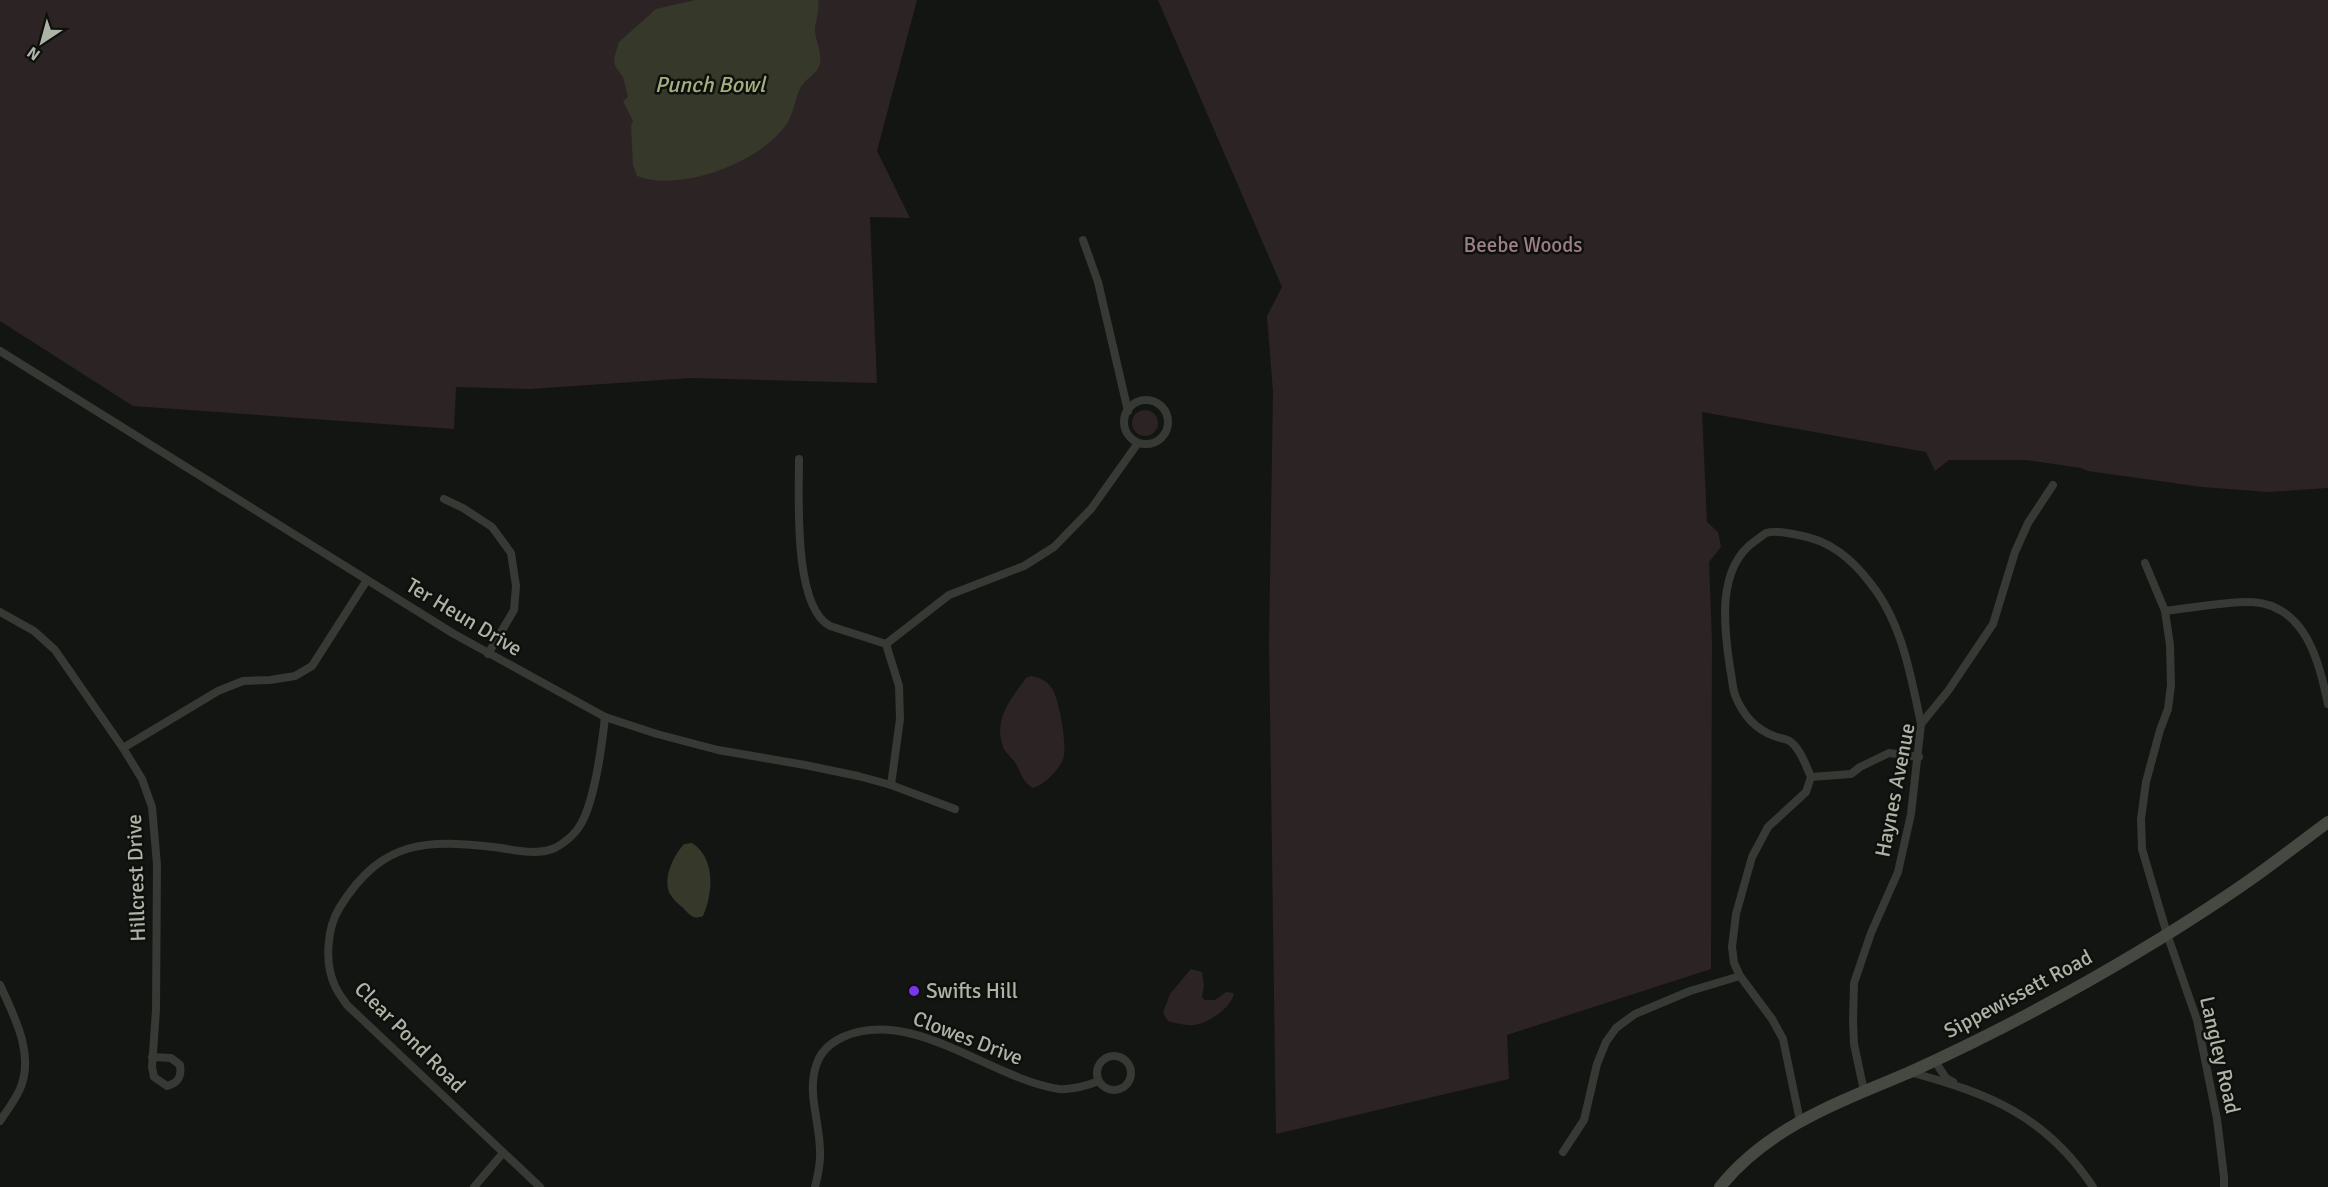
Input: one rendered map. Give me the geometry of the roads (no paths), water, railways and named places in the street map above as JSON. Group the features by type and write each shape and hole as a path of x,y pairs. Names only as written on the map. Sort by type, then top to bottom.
{"main road":[{"name":"Sippewissett Road","path":"1720,1187 1759,1148 1779,1133 2031,1012 2167,934 2226,897 2328,822"}],"street":[{"path":"1083,240 1098,282 1128,411 1125,425 1127,432 1138,443 1152,444 1167,431 1168,417 1160,405 1146,400 1133,405 1128,411"},
{"name":"Ter Heun Drive","path":"0,351 488,654 605,717 718,750 805,765 891,785 955,809"},
{"path":"886,645 949,595 1023,566 1054,547 1091,509 1138,443"},
{"path":"798,459 800,550 807,589 814,610 822,622 830,626 886,645"},
{"name":"Haynes Avenue","path":"1864,1091 1854,1044 1852,1021 1854,983 1871,933 1898,872 1911,814 1921,724 1948,691 1993,624 2015,552 2028,523 2053,485"},
{"path":"444,499 492,527 511,553 516,586 514,610 488,654"},
{"path":"1800,1121 1783,1039 1772,1019 1740,976 1734,963 1732,947 1736,914 1752,857 1768,827 1806,792 1811,777 1797,747 1788,740 1762,731 1748,719 1734,693 1725,637 1726,594 1730,574 1749,545 1766,533 1785,532 1811,537 1830,545 1847,557 1872,585 1896,628 1911,677 1921,724"},
{"path":"2145,562 2165,610 2170,645 2171,685 2168,709 2146,782 2141,819 2142,849 2167,934"},
{"path":"123,748 218,691 243,681 295,676 312,666 367,580"},
{"path":"2165,610 2252,602 2272,606 2297,623 2307,636 2319,663 2328,704"},
{"name":"Hillcrest Drive","path":"0,612 34,631 55,650 123,748 142,780 152,807 157,864 156,1010 152,1057"},
{"path":"886,645 899,686 900,719 891,785"},
{"name":"Clear Pond Road","path":"540,1187 347,1005 334,985 329,963 329,936 337,911 352,887 378,862 401,850 429,843 466,844 537,852 555,848 574,835 587,811 605,717"},
{"path":"1811,777 1851,774 1889,753 1919,757"},
{"name":"Langley Road","path":"2167,934 2197,1020 2217,1119 2224,1187"},
{"path":"1563,1152 1584,1120 1596,1064 1606,1042 1616,1028 1635,1014 1690,991 1740,976"},
{"path":"0,985 20,1030 25,1061 20,1090 0,1121"},
{"name":"Clowes Drive","path":"815,1187 820,1149 813,1094 814,1074 817,1061 826,1048 850,1034 885,1029 909,1033 995,1068 1052,1087 1068,1089 1099,1081"},
{"name":"Clowes Drive","path":"1119,1057 1129,1065 1130,1078 1122,1088 1109,1089 1099,1081 1097,1068 1104,1058 1119,1057"},
{"path":"1934,1060 1946,1078 1961,1087"},
{"path":"1909,1072 1961,1087 2019,1112 2053,1137 2093,1187"},
{"path":"474,1187 503,1153"}],"water":[{"name":"Punch Bowl","path":"695,0 818,0 815,31 820,55 819,67 801,87 788,122 776,137 760,150 741,161 697,177 655,180 637,176 633,165 631,126 633,121 623,101 628,97 623,77 615,66 614,58 619,42 656,9"},
{"path":"692,843 705,858 710,877 706,907 703,916 697,917 690,915 673,898 667,881 676,854 684,844"}],"place":[{"name":"Swifts Hill","path":"914,991"}],"park label":[{"name":"Beebe Woods","path":"1523,245"}]}
